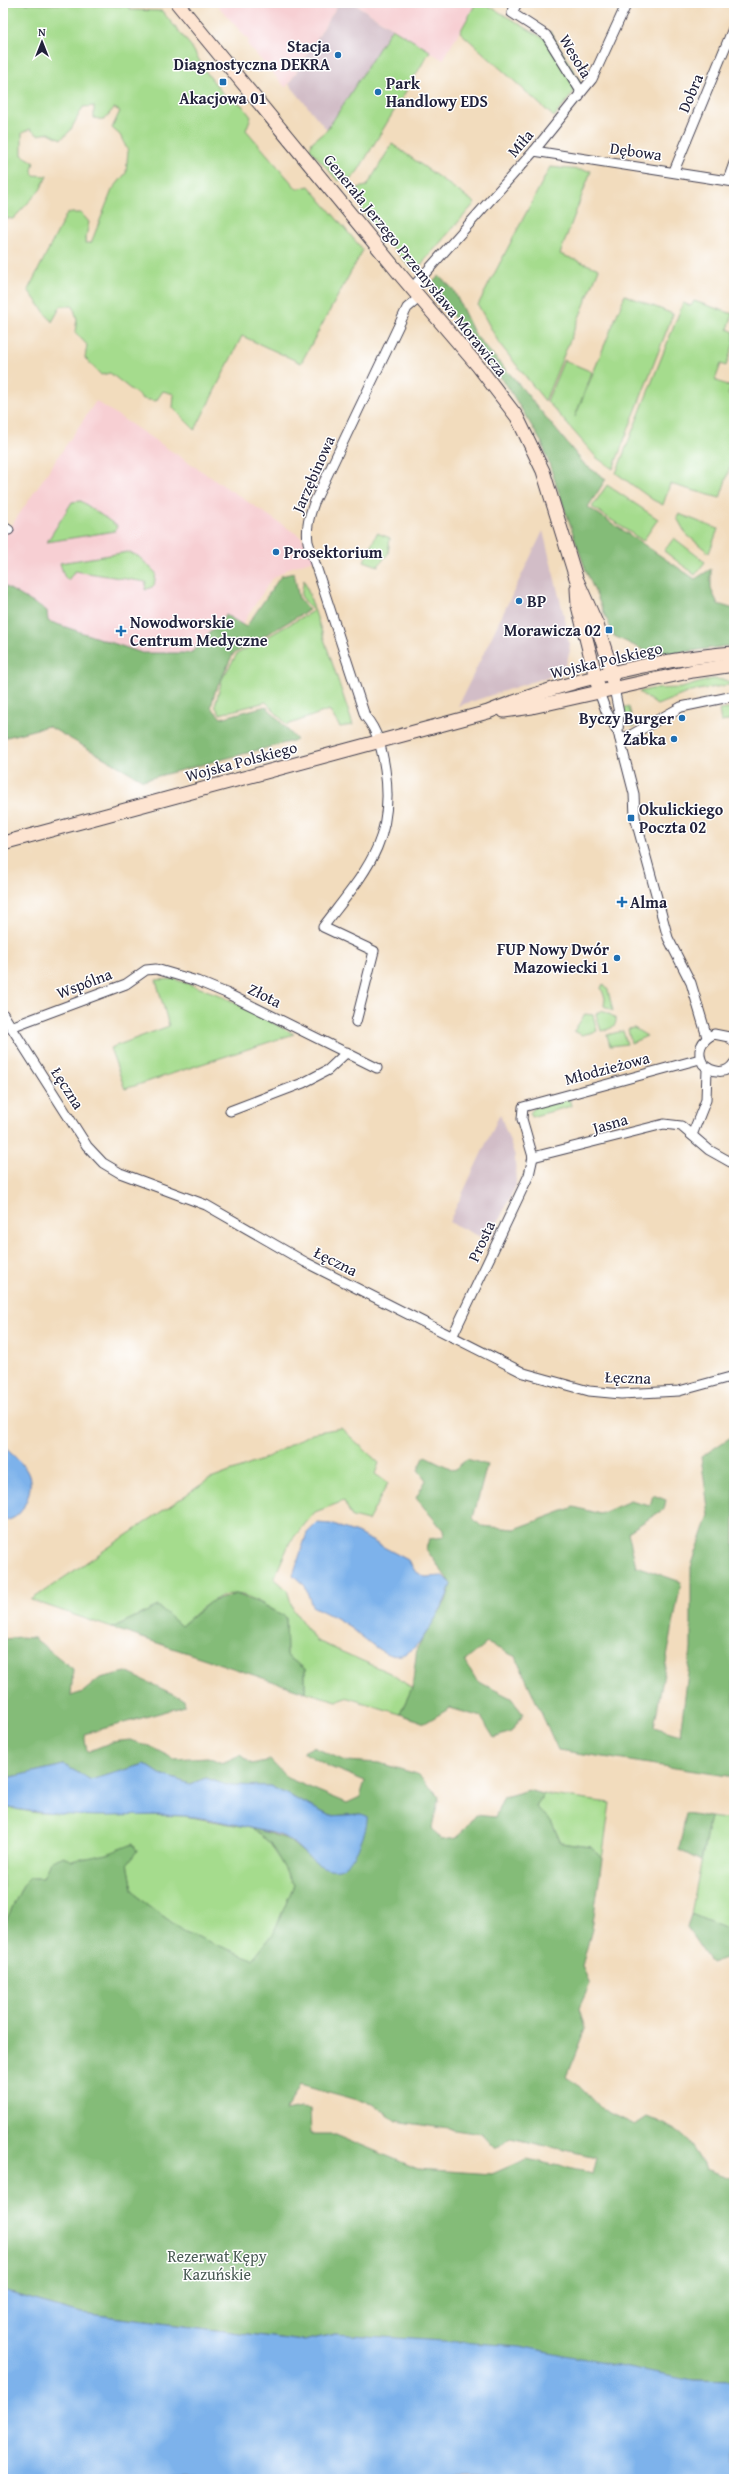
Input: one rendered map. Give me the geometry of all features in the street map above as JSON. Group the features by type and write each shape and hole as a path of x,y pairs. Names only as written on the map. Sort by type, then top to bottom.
{"main road":[{"name":"Generała Jerzego Przemysława Morawicza","path":"177,3 478,366 517,417 543,471 576,578 597,625 614,688"},
{"name":"Generała Jerzego Przemysława Morawicza","path":"576,578 578,606 599,692"},
{"name":"Wojska Polskiego","path":"3,843 488,712 529,695 611,674 681,660 734,653"},
{"name":"Wojska Polskiego","path":"488,712 532,707 614,688 734,665"}],"street":[{"name":"Wesoła","path":"517,3 512,13 546,35 580,90 579,97"},
{"name":"Miła","path":"416,293 579,97 592,79 626,3"},
{"name":"Dobra","path":"674,171 734,26"},
{"name":"Dębowa","path":"534,151 674,171 731,181"},
{"path":"731,181 734,163"},
{"name":"Jarzębinowa","path":"356,1022 374,951 323,927 368,868 384,831 389,795 375,727 365,716 308,542 307,530 308,518 314,503 386,351 416,293"},
{"path":"614,688 618,713 619,735 634,794 635,816 668,938 691,982 707,1037"},
{"path":"599,692 606,712 619,735"},
{"path":"619,735 635,733 681,707 734,696"},
{"name":"Wspólna","path":"11,1027 126,984 146,970 156,969 167,971"},
{"name":"Złota","path":"167,971 226,993 377,1068"},
{"name":"Łęczna","path":"3,1014 87,1146 103,1163 120,1174 206,1206 305,1262 524,1373 589,1391 652,1394 679,1391 734,1376"},
{"path":"734,1042 722,1034 707,1037 701,1043 700,1059 708,1069 716,1072 725,1071 734,1063"},
{"path":"230,1110 303,1083 328,1070 347,1052"},
{"name":"Młodzieżowa","path":"533,1157 522,1119 523,1107 700,1059"},
{"path":"692,1135 706,1100 708,1069"},
{"name":"Jasna","path":"533,1157 582,1146 653,1125 681,1126 709,1150 734,1164"},
{"name":"Prosta","path":"452,1337 529,1175 533,1157"}],"shaded area":[{"path":"221,3 339,3 286,88 247,44 249,41 218,6"},
{"path":"339,3 353,3 392,28 327,130 289,84"},
{"path":"353,3 476,3 443,60"},
{"name":"Nowodworskie Centrum Medyczne","path":"96,401 301,537 317,559 289,568 271,580 145,775 3,683 3,538"},
{"path":"543,531 566,624 570,651 566,664 556,674 458,706"},
{"path":"500,1114 515,1156 516,1185 489,1241 449,1222"}],"green space":[{"path":"3,3 128,6 131,10 162,11 191,46 206,72 224,95 242,105 251,117 246,130 297,189 309,186 363,250 301,363 242,336 195,430 173,408 174,394 163,391 156,401 143,399 110,373 101,375 85,358 87,345 75,332 77,319 73,306 61,306 52,322 28,290 67,213 81,213 89,222 85,243 91,243 112,190 126,173 128,151 120,135 112,128 120,111 114,108 104,120 94,118 94,106 83,107 70,131 61,139 49,133 38,135 30,129 22,133 22,155 34,162 32,170 33,175 47,176 40,190 13,219 3,218 3,194 6,190 3,187"},
{"path":"476,3 484,3 543,38 550,31 581,83 554,117 460,32"},
{"path":"392,28 430,51 358,171 350,180 347,177 338,181 310,149 312,142 327,130"},
{"path":"392,144 475,203 417,269 410,267 384,239 367,217 359,202 358,188 367,186"},
{"path":"550,167 591,171 560,254 599,269 545,401 499,343 478,305"},
{"path":"439,276 453,289 475,335 517,382 585,465 606,479 588,507 695,579 711,569 711,589 718,604 734,609 734,645 656,656 614,636 586,571 542,443 508,387 429,286"},
{"path":"625,295 673,314 613,469 597,458 547,401 564,360 592,372 575,417"},
{"path":"694,301 733,314 728,329 734,332 734,343 726,366 721,364 715,380 731,387 728,395 734,397 734,455 720,498 670,484 663,505 653,500 616,473 683,303 691,306"},
{"path":"607,485 658,519 643,541 592,507"},
{"path":"81,501 117,526 115,531 47,542 72,502"},
{"path":"679,514 718,529 709,553 686,534 677,518"},
{"path":"377,533 390,538 388,554 378,566 364,561"},
{"path":"674,538 705,562 695,575 664,551"},
{"path":"128,552 138,556 156,573 154,586 145,590 146,582 75,571 68,580 64,576 60,563"},
{"path":"294,573 299,599 309,610 233,654 215,692 211,707 221,718 266,706 297,740 143,780 48,726 3,738 3,585 47,611 48,621 142,653 191,653 226,615 246,627 281,576"},
{"path":"304,579 353,725 340,727 329,710 287,725 266,702 220,714 215,706 222,679 237,654 313,611 301,596"},
{"path":"712,679 725,680 734,684 692,691 657,705 639,692 651,689 681,688"},
{"path":"623,707 629,707 634,727 627,724"},
{"path":"734,708 734,720 721,722 719,710"},
{"path":"174,979 220,995 294,1034 125,1089 110,1048 169,1026 156,980"},
{"path":"603,984 608,990 613,1011 604,1006 605,998 601,988"},
{"path":"602,1010 616,1018 616,1021 612,1028 601,1031 596,1014"},
{"path":"585,1014 593,1015 597,1031 582,1035 574,1031"},
{"path":"634,1028 647,1036 631,1043 628,1029"},
{"path":"623,1031 627,1044 610,1046 607,1035"},
{"path":"569,1098 571,1106 531,1117 530,1113 535,1107"},
{"path":"341,1428 379,1463 375,1474 388,1483 368,1521 352,1517 344,1501 315,1512 290,1542 274,1578 287,1590 293,1609 315,1640 390,1673 412,1688 400,1714 345,1697 337,1701 305,1692 305,1669 287,1656 286,1617 248,1597 236,1594 221,1597 199,1610 181,1626 158,1606 112,1628 31,1600 208,1480 262,1460 312,1433"},
{"path":"734,1435 734,1777 558,1750 516,1657 487,1643 465,1661 477,1681 511,1698 523,1714 511,1732 494,1738 481,1717 450,1708 425,1723 400,1714 412,1688 417,1648 446,1601 451,1584 426,1549 429,1539 444,1537 443,1530 416,1498 426,1480 418,1470 425,1456 454,1470 467,1459 487,1465 473,1518 481,1526 515,1529 574,1507 600,1514 630,1501 650,1506 653,1495 666,1500 664,1509 628,1532 636,1566 681,1582 654,1727 680,1735 691,1649 691,1567 709,1515 701,1457"},
{"path":"236,1594 260,1603 286,1617 287,1656 305,1669 305,1692 112,1628 158,1606 181,1626 210,1602"},
{"name":"Rezerwat Kępy Kazuńskie","path":"19,1637 34,1638 73,1669 71,1696 83,1692 100,1678 126,1672 184,1699 185,1706 84,1734 87,1752 112,1742 130,1740 149,1746 174,1759 208,1757 222,1763 240,1755 252,1764 270,1760 287,1778 347,1803 360,1797 365,1781 330,1767 303,1752 313,1747 345,1761 379,1763 417,1774 439,1796 432,1828 441,1840 457,1838 475,1815 495,1817 504,1797 529,1790 543,1794 536,1807 551,1821 561,1843 591,1847 602,1859 592,1929 582,1966 590,1984 579,2008 585,2029 566,2077 578,2085 600,2108 635,2125 647,2117 676,2131 683,2136 694,2149 706,2169 734,2179 734,2382 693,2381 335,2334 303,2341 81,2313 3,2291 3,1922 5,1923 23,1885 30,1878 43,1878 50,1862 64,1856 72,1861 107,1854 133,1844 137,1851 128,1863 133,1890 141,1900 185,1932 253,1959 273,1934 294,1885 270,1843 251,1828 287,1839 311,1859 361,1814 330,1816 270,1786 226,1785 206,1778 190,1784 160,1774 145,1764 91,1780 64,1765 3,1779 3,1638","holes":["300,2084 372,2104 396,2121 481,2134 495,2149 510,2138 596,2157 592,2173 526,2159 492,2174 418,2169 335,2134 311,2134 310,2109 301,2108 285,2111"]},
{"path":"543,1794 610,1803 602,1859 591,1847 561,1843 551,1821 536,1807"},
{"path":"3,1807 38,1813 184,1816 251,1828 270,1843 294,1885 273,1934 253,1960 185,1932 141,1900 133,1890 128,1863 136,1851 72,1861 43,1878 30,1878 23,1885 5,1923 3,1922"},
{"path":"686,1813 710,1817 701,1861 679,1850"},
{"path":"710,1817 734,1820 734,1932 691,1914"},
{"path":"691,1914 734,1932 734,1955 711,1963 687,1928"}],"water":[{"path":"3,1446 18,1459 23,1466 30,1479 30,1486 24,1506 20,1512 13,1518 3,1521"},
{"path":"317,1523 331,1524 357,1533 408,1560 415,1571 425,1577 443,1576 451,1584 444,1602 432,1624 417,1645 407,1653 398,1656 388,1654 343,1622 312,1606 305,1586 293,1575 307,1533"},
{"path":"145,1764 160,1774 190,1784 206,1778 226,1785 270,1786 330,1816 361,1814 367,1816 363,1838 350,1862 339,1869 331,1869 318,1864 294,1843 280,1835 218,1821 175,1815 67,1815 3,1807 3,1779 64,1765 91,1780"},
{"path":"3,2291 81,2313 303,2341 335,2334 520,2346 693,2381 734,2382 734,2479 3,2479"}],"place":[{"name":"Stacja Diagnostyczna DEKRA","path":"338,55"},
{"name":"Akacjowa 01","path":"223,82"},
{"name":"Park Handlowy EDS","path":"378,92"},
{"name":"Prosektorium","path":"276,552"},
{"name":"BP","path":"519,601"},
{"name":"Morawicza 02","path":"609,630"},
{"name":"Nowodworskie Centrum Medyczne","path":"121,631"},
{"name":"Byczy Burger","path":"682,718"},
{"name":"Żabka","path":"674,739"},
{"name":"Okulickiego Poczta 02","path":"631,818"},
{"name":"Alma","path":"622,902"},
{"name":"FUP Nowy Dwór Mazowiecki 1","path":"617,958"}]}
